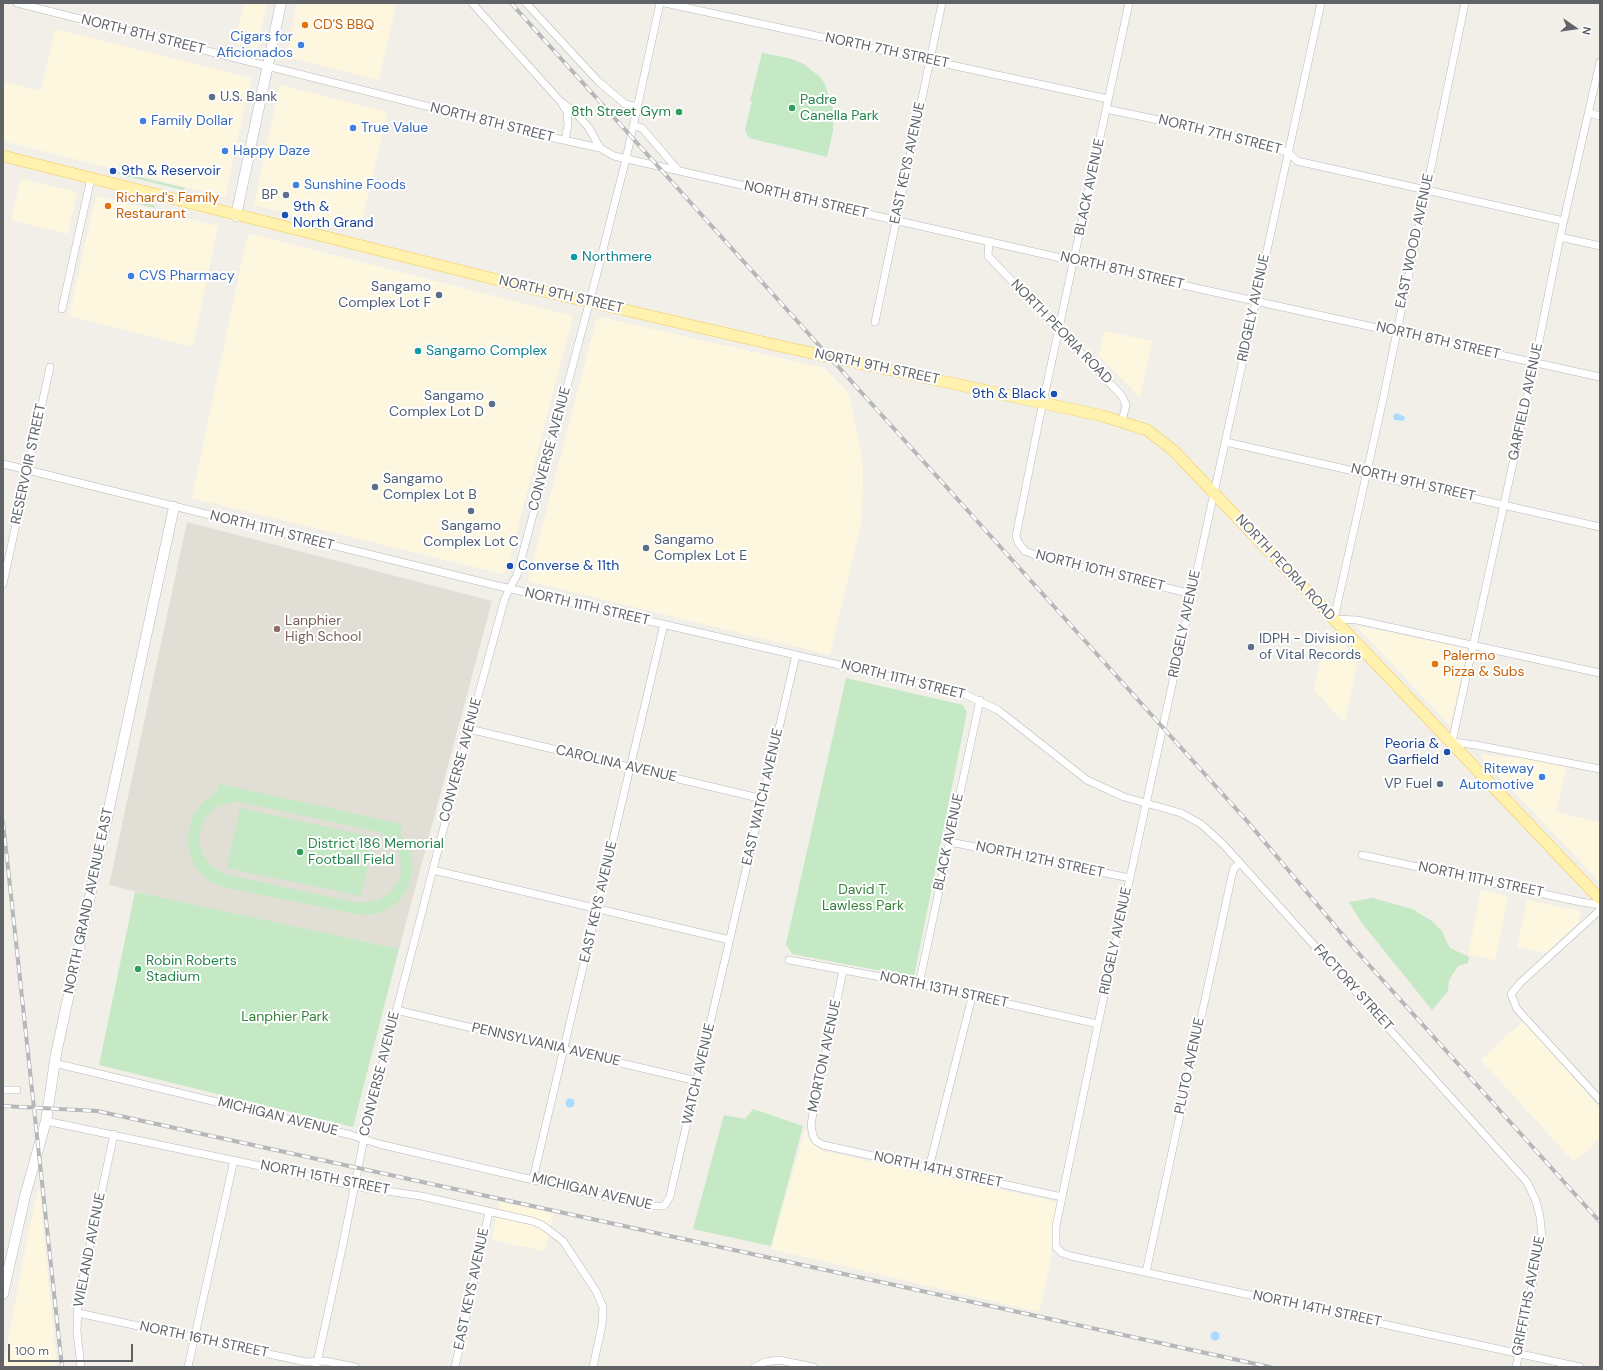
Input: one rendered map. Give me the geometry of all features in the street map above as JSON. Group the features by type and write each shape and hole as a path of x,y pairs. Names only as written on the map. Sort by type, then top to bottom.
{"main road":[{"name":"NORTH 9TH STREET","path":"3,156 236,216 589,302 1122,421"},
{"name":"NORTH PEORIA ROAD","path":"1122,421 1147,430 1162,440 1452,742 1600,899"}],"street":[{"name":"NORTH 8TH STREET","path":"17,3 600,148 608,154 626,159 896,221 989,240 1600,377"},
{"path":"236,216 281,3"},
{"path":"472,3 560,101 567,112 568,125 565,140"},
{"path":"526,3 532,6 598,80 625,104 638,107"},
{"name":"CONVERSE AVENUE","path":"316,1364 355,1185 363,1139 469,729 509,589 517,575 589,302 634,126 660,3"},
{"name":"NORTH 7TH STREET","path":"665,3 1108,98"},
{"name":"EAST KEYS AVENUE","path":"875,322 942,3"},
{"name":"BLACK AVENUE","path":"1016,536 1129,3"},
{"name":"RIDGELY AVENUE","path":"1056,1247 1056,1226 1098,1024 1321,3"},
{"name":"EAST WOOD AVENUE","path":"1334,619 1367,473 1465,3"},
{"name":"GARFIELD AVENUE","path":"1452,742 1535,363 1560,237 1600,62"},
{"path":"560,101 574,111 589,128 600,148"},
{"name":"NORTH 7TH STREET","path":"1106,109 1197,128 1288,152 1297,161 1564,221"},
{"path":"1589,113 1600,116"},
{"path":"634,126 642,128 678,170"},
{"path":"62,309 91,178"},
{"path":"1560,237 1600,246"},
{"name":"NORTH PEORIA ROAD","path":"989,240 988,256 1122,396 1126,405 1122,421"},
{"name":"RESERVOIR STREET","path":"3,584 50,367"},
{"name":"NORTH 9TH STREET","path":"1226,442 1600,527"},
{"name":"NORTH 11TH STREET","path":"3,464 509,589 957,692 980,700 1017,723 1087,780 1124,798 1146,803"},
{"name":"NORTH GRAND AVENUE EAST","path":"3,1294 24,1196 46,1121 54,1063 174,507"},
{"name":"NORTH 10TH STREET","path":"1016,536 1018,542 1025,551 1040,557 1192,594"},
{"path":"1334,619 1357,620 1600,672"},
{"name":"EAST KEYS AVENUE","path":"533,1179 664,624"},
{"name":"EAST WATCH AVENUE","path":"730,940 796,655"},
{"name":"BLACK AVENUE","path":"919,984 980,700"},
{"name":"CAROLINA AVENUE","path":"469,729 763,798"},
{"path":"1452,742 1476,744 1600,769"},
{"name":"FACTORY STREET","path":"1146,803 1181,812 1201,824 1216,836 1521,1174 1536,1201"},
{"name":"NORTH 12TH STREET","path":"950,842 1130,878"},
{"name":"NORTH 11TH STREET","path":"1362,855 1581,902 1600,904"},
{"name":"PLUTO AVENUE","path":"1146,1272 1232,875 1234,868 1240,863"},
{"path":"433,870 730,940"},
{"path":"1600,910 1520,983 1511,994 1517,1009 1600,1100"},
{"name":"WATCH AVENUE","path":"664,1206 671,1192 730,940"},
{"name":"NORTH 13TH STREET","path":"789,960 919,984 1098,1024"},
{"name":"MORTON AVENUE","path":"816,1141 813,1136 811,1125 843,971"},
{"path":"929,1168 972,997"},
{"name":"PENNSYLVANIA AVENUE","path":"396,1010 697,1080"},
{"name":"MICHIGAN AVENUE","path":"54,1063 271,1115 379,1144 645,1206 660,1208 664,1206"},
{"path":"3,1090 17,1090"},
{"name":"NORTH 15TH STREET","path":"46,1121 355,1185 421,1196 542,1225 563,1241 584,1271 596,1291 603,1307 602,1326 593,1367"},
{"name":"WIELAND AVENUE","path":"81,1367 77,1332 80,1289 114,1134"},
{"name":"NORTH 14TH STREET","path":"816,1141 823,1145 1062,1197"},
{"path":"188,1367 234,1160"},
{"name":"GRIFFITHS AVENUE","path":"1516,1367 1541,1248 1542,1226 1536,1201"},
{"name":"EAST KEYS AVENUE","path":"455,1367 489,1212"},
{"name":"NORTH 14TH STREET","path":"1056,1247 1062,1253 1071,1256 1580,1367"},
{"name":"NORTH 16TH STREET","path":"78,1313 316,1364 325,1361 355,1367"},
{"path":"755,1367 765,1362 779,1360 813,1367"}],"shaded area":[{"path":"245,3 267,3 257,48 233,42"},
{"path":"297,3 396,4 379,80 286,57"},
{"path":"55,29 251,78 225,197 3,141 3,81 41,91"},
{"path":"280,85 387,112 360,231 254,205"},
{"path":"21,179 77,192 68,234 11,220"},
{"path":"96,196 218,226 193,347 69,316"},
{"path":"251,234 573,316 507,569 503,574 192,498 247,237"},
{"path":"600,317 824,368 849,394 863,464 862,519 830,655 528,581 596,321"},
{"path":"1104,331 1152,341 1140,397 1099,356"},
{"path":"187,522 492,601 399,949 169,900 109,885"},
{"path":"1357,627 1468,649 1450,725"},
{"path":"1327,628 1358,660 1345,723 1314,690"},
{"path":"1482,755 1533,759 1566,768 1556,812 1600,822 1600,882 1481,757"},
{"path":"1481,890 1508,896 1495,960 1468,955"},
{"path":"1527,900 1580,911 1579,922 1546,953 1517,947"},
{"path":"1524,1020 1600,1109 1600,1138 1574,1162 1481,1060"},
{"path":"805,1130 809,1141 822,1151 1057,1202 1051,1250 1052,1254 1039,1312 771,1249"},
{"path":"39,1186 57,1367 3,1367 29,1230"},
{"path":"500,1202 554,1213 545,1251 492,1240"}],"green space":[{"name":"Padre Canella Park","path":"762,53 789,58 802,63 819,76 825,84 834,113 833,131 827,157 749,138 745,130 752,101 750,101"},
{"path":"118,172 185,188 183,190 118,174"},
{"path":"123,197 154,205 155,208 123,200"},
{"name":"David T. Lawless Park","path":"846,678 963,705 967,712 914,977 792,954 786,944"},
{"path":"219,784 402,824 400,833 410,849 413,866 410,881 406,890 400,900 388,909 376,914 361,915 227,888 211,882 200,873 193,863 188,846 188,835 193,815 201,804 216,793","holes":["236,801 379,832 393,842 400,856 401,873 391,892 379,900 359,903 228,875 218,871 209,864 203,855 200,845 200,830 204,820 212,810 221,805"]},
{"name":"District 186 Memorial Football Field","path":"240,808 374,837 361,896 227,868"},
{"name":"Lanphier Park","path":"135,892 399,949 353,1127 99,1065"},
{"path":"1373,898 1412,909 1432,921 1441,930 1450,948 1469,957 1468,963 1458,966 1449,980 1448,991 1432,1010 1361,922 1349,902"},
{"path":"753,1109 803,1126 771,1246 693,1229 724,1115 745,1119"}],"water":[{"path":"1396,413 1405,417 1404,421 1394,420 1393,416"},
{"path":"568,1099 572,1099 574,1103 572,1107 568,1107 566,1105 566,1101"},
{"path":"1215,1331 1220,1336 1215,1341 1210,1336"}],"railway":[{"path":"511,3 1247,821 1352,946 1600,1222"},
{"path":"3,822 62,1367"},
{"path":"3,1106 97,1111 1270,1367"}],"place":[{"name":"CD'S BBQ","path":"305,25"},
{"name":"Cigars for Aficionados","path":"301,45"},
{"name":"U.S. Bank","path":"212,97"},
{"name":"Padre Canella Park","path":"792,108"},
{"name":"8th Street Gym","path":"679,112"},
{"name":"Family Dollar","path":"143,121"},
{"name":"True Value","path":"353,128"},
{"name":"Happy Daze","path":"225,151"},
{"name":"9th & Reservoir","path":"113,171"},
{"name":"Sunshine Foods","path":"296,185"},
{"name":"BP","path":"286,195"},
{"name":"Richard's Family Restaurant","path":"108,206"},
{"name":"9th & North Grand","path":"285,215"},
{"name":"Northmere","path":"574,257"},
{"name":"CVS Pharmacy","path":"131,276"},
{"name":"Sangamo Complex Lot F","path":"439,295"},
{"name":"Sangamo Complex","path":"418,351"},
{"name":"9th & Black","path":"1054,394"},
{"name":"Sangamo Complex Lot D","path":"492,404"},
{"name":"Sangamo Complex Lot B","path":"375,487"},
{"name":"Sangamo Complex Lot C","path":"471,511"},
{"name":"Sangamo Complex Lot E","path":"646,548"},
{"name":"Converse & 11th","path":"510,566"},
{"name":"Lanphier High School","path":"277,629"},
{"name":"IDPH - Division of Vital Records","path":"1251,647"},
{"name":"Palermo Pizza & Subs","path":"1435,664"},
{"name":"Peoria & Garfield","path":"1447,752"},
{"name":"Riteway Automotive","path":"1542,777"},
{"name":"VP Fuel","path":"1440,784"},
{"name":"District 186 Memorial Football Field","path":"300,852"},
{"name":"Robin Roberts Stadium","path":"138,969"}]}
